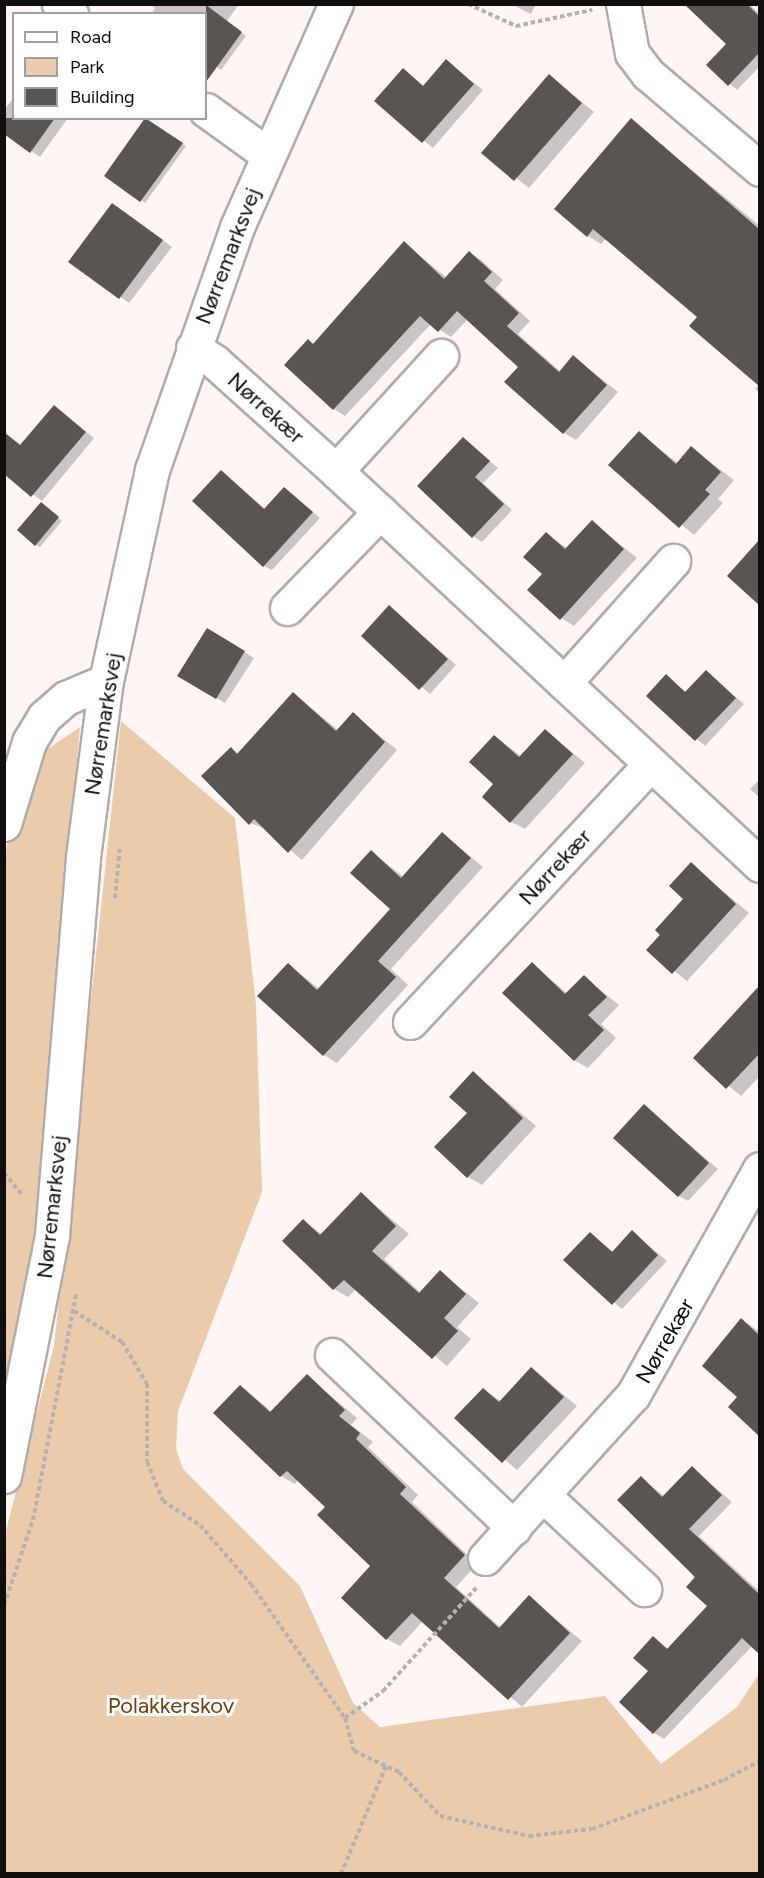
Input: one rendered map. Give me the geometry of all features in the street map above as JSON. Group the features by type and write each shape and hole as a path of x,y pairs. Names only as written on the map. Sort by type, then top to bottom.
{"street":[{"name":"Nørremarksvej","path":"4,1476 52,1235 83,857 106,681 152,470 193,348 267,154 336,4"},
{"path":"610,7 632,52 648,74 759,169"},
{"path":"207,111 267,154"},
{"name":"Nørrekær","path":"193,348 215,362 336,471 759,865"},
{"path":"336,471 441,356"},
{"path":"287,608 380,512"},
{"path":"564,683 673,561"},
{"path":"4,824 29,742 44,717 66,699 106,681"},
{"name":"Nørrekær","path":"410,1023 651,764"},
{"name":"Nørrekær","path":"485,1558 544,1496 656,1361 759,1169"},
{"path":"332,1355 514,1528"},
{"path":"544,1496 644,1589"}],"path":[{"path":"468,4 516,26 610,7"},
{"path":"114,908 121,837"},
{"path":"4,1605 33,1520 77,1288"},
{"path":"74,1311 122,1342 147,1384 147,1462 163,1501 200,1525 251,1584 345,1718 354,1751 399,1772 440,1816 529,1836 592,1828 724,1780 759,1761"},
{"path":"345,1718 383,1691 490,1571 485,1558"},
{"path":"341,1874 386,1766"}],"green space":[{"name":"Polakkerskov","path":"121,721 235,818 256,1005 262,1192 178,1411 176,1449 183,1469 300,1586 353,1703 380,1727 605,1696 661,1764 737,1707 759,1674 759,1873 5,1874 5,1534 54,1346"},
{"path":"80,727 34,1246 5,1402 5,853 30,761"}],"building":[{"path":"684,4 747,4 759,16 759,53 728,86 706,65 726,44"},
{"path":"206,5 242,32 207,81 207,12"},
{"path":"446,59 474,84 422,143 374,101 403,68 423,86"},
{"path":"549,74 582,103 514,181 481,153"},
{"path":"4,118 54,120 30,153 4,134"},
{"path":"631,118 759,229 759,386 689,326 697,317 593,229 587,237 554,209"},
{"path":"144,120 148,120 183,143 140,202 104,176"},
{"path":"112,203 163,240 119,299 68,262"},
{"path":"404,241 444,279 469,251 492,272 484,281 519,313 507,326 559,372 573,355 607,385 563,434 504,382 518,367 457,311 438,332 420,316 333,410 284,365 308,339 313,344"},
{"path":"54,405 86,432 31,497 4,474 4,432 20,445"},
{"path":"639,431 676,464 691,446 721,472 705,490 710,494 679,528 608,465"},
{"path":"463,437 490,461 475,477 504,504 472,538 417,486"},
{"path":"221,470 264,509 284,487 313,512 263,567 192,501"},
{"path":"41,502 59,517 35,546 17,530"},
{"path":"592,520 624,549 560,620 527,590 542,574 523,557 546,532 565,549"},
{"path":"759,540 759,605 727,576"},
{"path":"389,605 448,659 419,690 361,636"},
{"path":"207,628 245,651 216,699 177,676"},
{"path":"706,670 736,698 695,741 646,696 666,674 685,692"},
{"path":"293,692 336,731 353,712 385,742 288,853 254,819 249,825 201,776 231,747 237,754"},
{"path":"545,729 573,754 510,823 482,797 493,784 469,762 494,735 519,757"},
{"path":"442,832 471,858 378,961 396,977 323,1056 257,996 288,963 317,990 390,909 350,873 371,850 401,878"},
{"path":"691,862 736,904 672,974 646,950 660,935 655,930 683,899 669,886"},
{"path":"532,962 565,994 584,975 607,997 588,1015 604,1030 574,1061 502,993"},
{"path":"759,986 759,1054 726,1089 693,1058"},
{"path":"473,1071 523,1118 467,1178 434,1147 467,1113 449,1097"},
{"path":"644,1104 709,1163 678,1197 613,1138"},
{"path":"361,1192 396,1226 372,1251 419,1293 440,1270 466,1294 444,1318 458,1331 432,1359 344,1280 333,1290 282,1241 303,1219 320,1235"},
{"path":"632,1230 658,1255 612,1305 563,1260 590,1232 612,1252"},
{"path":"741,1318 759,1335 759,1436 728,1407 737,1397 702,1366"},
{"path":"531,1367 564,1397 502,1463 454,1418 483,1388 499,1402"},
{"path":"307,1374 345,1410 339,1416 360,1433 356,1439 406,1487 400,1494 465,1555 444,1578 499,1628 529,1595 570,1633 508,1700 412,1613 386,1640 341,1598 370,1566 317,1515 325,1507 287,1471 280,1477 213,1413 240,1385 270,1412"},
{"path":"692,1466 722,1495 689,1529 759,1594 759,1654 742,1638 653,1734 619,1702 648,1671 633,1658 653,1636 667,1649 707,1606 686,1587 695,1577 617,1500 641,1476 662,1497"}]}
